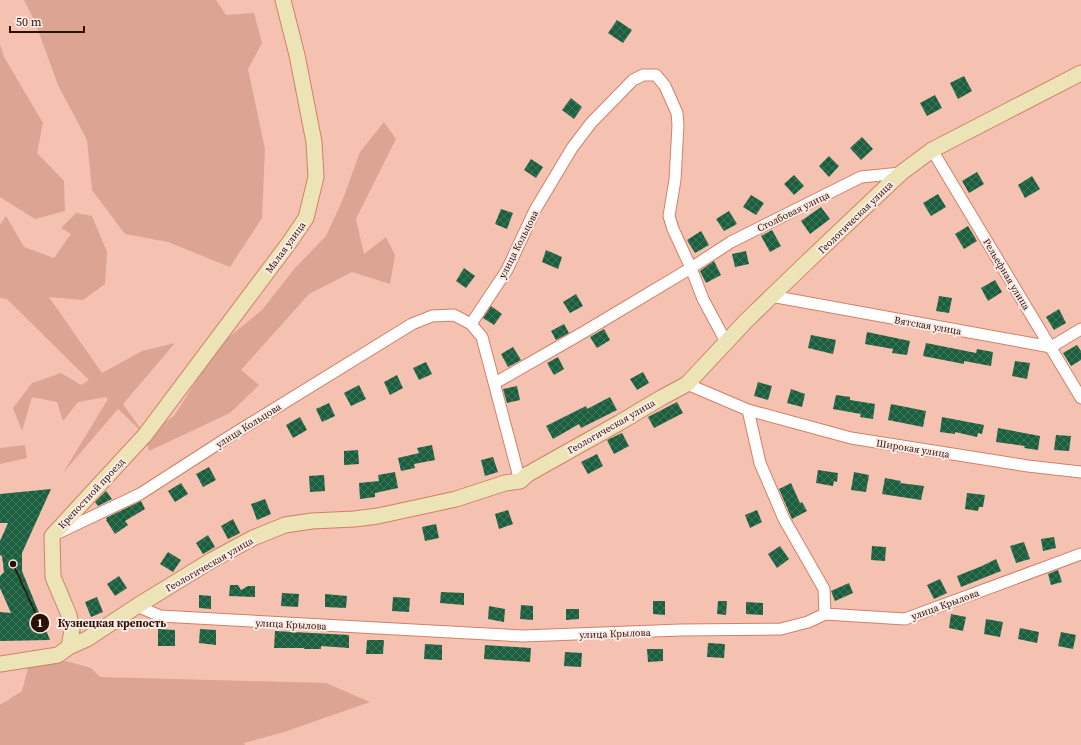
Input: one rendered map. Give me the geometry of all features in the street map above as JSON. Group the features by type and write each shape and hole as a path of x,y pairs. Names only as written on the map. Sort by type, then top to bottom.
{"street":[{"name":"Малая улица","path":"144,435 289,243 306,218 316,177 314,142 297,55 283,0"},
{"name":"Геологическая улица","path":"70,647 87,639 212,560 253,538 285,525 312,521 378,516 456,499 505,483 520,481 528,474 687,384 771,296 901,173 932,150 1081,73"},
{"name":"улица Кольцова","path":"52,536 140,494 227,438 412,324 432,316 454,315 471,324 507,270 535,210 572,148 591,123 633,80 643,75 656,75 665,86 677,113 678,125 675,180 669,216 691,268"},
{"name":"Рельефная улица","path":"932,150 1081,398"},
{"name":"Столбовая улица","path":"495,383 584,332 691,268 731,242 861,177 901,173"},
{"path":"691,268 703,299 726,342"},
{"name":"Вятская улица","path":"771,296 1051,347"},
{"path":"471,324 482,337 520,481"},
{"path":"1051,347 1081,329"},
{"name":"Широкая улица","path":"687,384 748,410 851,438 1028,466 1081,472"},
{"path":"748,410 760,463 784,519 824,589 825,614"},
{"name":"Крепостной проезд","path":"70,647 72,630 69,615 53,576 52,536 144,435"},
{"name":"улица Крылова","path":"137,606 160,616 523,636 681,630 781,629 808,622 825,614 905,619 1081,554"},
{"path":"0,664 58,655 70,647"}],"shaded area":[{"path":"24,0 216,0 226,15 254,13 262,43 248,69 265,149 262,218 230,267 168,242 125,234 92,190 87,140 58,85 35,22"},
{"path":"0,44 4,57 43,123 37,153 64,181 65,211 35,219 0,197"},
{"path":"384,122 396,139 356,219 364,254 386,237 395,255 390,284 352,272 309,294 241,370 259,385 230,413 149,451 145,435 174,416 219,345 262,310 295,268 326,236 343,199 360,152"},
{"path":"76,213 92,216 107,252 105,284 83,300 49,297 102,373 142,351 175,343 123,404 145,435 118,409 63,473 108,399 106,397 78,402 63,421 57,402 32,397 22,431 13,408 32,383 61,373 81,385 89,380 7,299 0,298 0,225 6,216 24,247 54,258 71,234 61,228"},
{"path":"25,445 27,458 0,464 0,448"},
{"path":"66,661 91,668 100,677 326,683 370,702 284,732 244,743 245,745 0,745 0,705 22,691 28,668"}],"building":[{"path":"617,20 632,30 623,43 608,33"},
{"path":"964,76 972,91 958,99 950,83"},
{"path":"935,95 942,108 927,116 920,103"},
{"path":"571,98 582,107 574,119 562,110"},
{"path":"862,137 873,149 861,160 850,148"},
{"path":"829,156 839,166 829,177 819,166"},
{"path":"531,159 543,167 536,178 524,170"},
{"path":"977,172 984,184 969,193 962,181"},
{"path":"794,175 804,186 794,195 784,184"},
{"path":"1032,176 1040,189 1025,198 1018,185"},
{"path":"938,194 946,207 931,216 923,203"},
{"path":"751,195 764,203 756,215 743,207"},
{"path":"821,207 830,219 810,234 801,221"},
{"path":"501,209 513,213 507,229 495,224"},
{"path":"729,211 737,224 724,231 716,219"},
{"path":"968,226 977,241 964,249 955,234"},
{"path":"772,230 781,246 770,252 761,236"},
{"path":"701,231 709,245 695,253 687,240"},
{"path":"546,250 562,257 558,269 542,262"},
{"path":"746,251 749,264 735,267 732,254"},
{"path":"714,261 721,275 706,283 700,271"},
{"path":"464,268 475,276 466,288 456,281"},
{"path":"995,280 1002,292 988,301 981,288"},
{"path":"576,294 583,306 570,313 563,302"},
{"path":"939,296 952,298 949,313 936,311"},
{"path":"491,306 502,314 494,325 483,318"},
{"path":"1059,309 1066,323 1054,330 1046,317"},
{"path":"564,324 569,333 556,340 551,331"},
{"path":"604,329 610,340 597,348 590,337"},
{"path":"867,332 910,341 907,355 892,353 893,349 865,344"},
{"path":"811,335 836,340 833,354 808,348"},
{"path":"926,343 976,353 977,349 993,352 991,366 964,361 964,364 923,356"},
{"path":"1077,345 1081,351 1081,360 1071,366 1063,353"},
{"path":"513,347 521,360 508,367 501,354"},
{"path":"558,357 564,369 554,375 547,363"},
{"path":"1015,361 1030,363 1027,379 1012,376"},
{"path":"426,362 432,374 419,380 413,368"},
{"path":"643,372 649,383 637,390 630,379"},
{"path":"397,375 403,388 390,395 384,382"},
{"path":"758,382 772,386 768,400 754,396"},
{"path":"359,385 366,399 351,406 344,393"},
{"path":"517,386 520,400 507,403 503,389"},
{"path":"791,389 805,394 802,407 787,403"},
{"path":"836,395 850,397 850,400 875,404 873,419 860,417 861,414 833,409"},
{"path":"610,397 617,410 581,428 579,424 553,439 546,426 586,406 587,409"},
{"path":"677,402 683,413 654,428 648,417"},
{"path":"329,403 335,416 322,422 316,409"},
{"path":"891,404 926,411 923,427 888,420"},
{"path":"300,417 307,430 293,438 286,425"},
{"path":"942,417 984,425 982,434 978,433 977,437 955,432 955,434 940,432"},
{"path":"998,428 1040,436 1038,450 1024,448 1025,446 996,442"},
{"path":"622,433 629,446 614,454 607,440"},
{"path":"1056,435 1071,436 1069,451 1054,450"},
{"path":"432,445 435,460 414,464 415,468 401,471 398,458 419,453 417,448"},
{"path":"358,450 359,464 344,465 344,451"},
{"path":"597,454 603,466 588,474 581,462"},
{"path":"493,457 498,472 485,476 481,460"},
{"path":"209,467 216,480 203,487 196,474"},
{"path":"818,470 838,473 837,482 834,481 833,486 816,483"},
{"path":"395,472 398,488 375,493 375,497 360,499 359,483 379,481 378,475"},
{"path":"854,472 869,475 866,492 851,490"},
{"path":"324,475 325,491 310,492 309,476"},
{"path":"885,478 901,481 900,483 924,486 921,500 882,494"},
{"path":"181,483 188,494 175,502 168,491"},
{"path":"791,483 800,503 802,502 807,511 792,519 779,489"},
{"path":"51,489 22,553 22,571 50,640 0,641 0,612 11,613 0,588 0,576 4,572 2,556 0,555 0,541 8,523 0,523 0,494"},
{"path":"106,491 112,499 98,506 95,502"},
{"path":"967,493 985,495 983,507 979,507 978,511 965,509"},
{"path":"265,499 271,514 257,520 251,504"},
{"path":"141,501 145,509 125,521 128,525 115,534 106,518"},
{"path":"508,510 513,524 499,529 495,514"},
{"path":"757,510 762,522 750,528 745,515"},
{"path":"233,519 240,533 228,539 221,526"},
{"path":"436,524 439,538 425,541 422,527"},
{"path":"208,535 215,547 203,554 196,543"},
{"path":"1054,537 1056,548 1043,551 1041,539"},
{"path":"1024,542 1030,559 1016,563 1010,546"},
{"path":"780,546 789,559 777,568 768,554"},
{"path":"872,546 886,547 885,561 871,560"},
{"path":"168,552 181,560 173,572 160,564"},
{"path":"996,559 1001,571 961,587 957,576"},
{"path":"1058,570 1062,582 1051,585 1048,574"},
{"path":"119,576 127,588 115,596 107,584"},
{"path":"940,579 947,593 934,599 927,585"},
{"path":"849,583 853,593 835,601 831,591"},
{"path":"230,585 238,585 241,590 248,586 255,586 255,597 229,596"},
{"path":"441,592 464,593 464,605 440,603"},
{"path":"282,593 299,594 298,607 281,606"},
{"path":"325,594 347,596 346,608 325,607"},
{"path":"199,595 211,596 211,609 199,608"},
{"path":"97,597 103,612 91,617 85,602"},
{"path":"393,597 410,598 409,612 392,611"},
{"path":"653,601 665,601 665,615 653,614"},
{"path":"718,601 727,601 726,615 717,614"},
{"path":"746,602 763,603 763,615 746,614"},
{"path":"521,605 533,606 533,620 520,619"},
{"path":"489,606 505,609 504,622 488,619"},
{"path":"566,609 579,609 579,619 566,620"},
{"path":"951,614 966,617 963,631 949,628"},
{"path":"986,619 1003,622 1000,637 984,634"},
{"path":"1020,628 1039,632 1037,643 1018,639"},
{"path":"158,629 175,630 175,646 158,646"},
{"path":"200,629 216,630 216,645 199,643"},
{"path":"275,631 349,635 349,648 321,646 321,649 274,648"},
{"path":"1061,632 1076,635 1073,649 1058,646"},
{"path":"367,640 384,640 383,654 366,654"},
{"path":"708,643 725,644 724,658 707,657"},
{"path":"425,644 442,645 442,660 424,659"},
{"path":"485,645 531,648 530,662 484,659"},
{"path":"647,649 663,649 663,661 648,662"},
{"path":"565,652 582,653 581,667 564,666"}],"place":[{"name":"Кузнецкая крепость","path":"13,564"}]}
